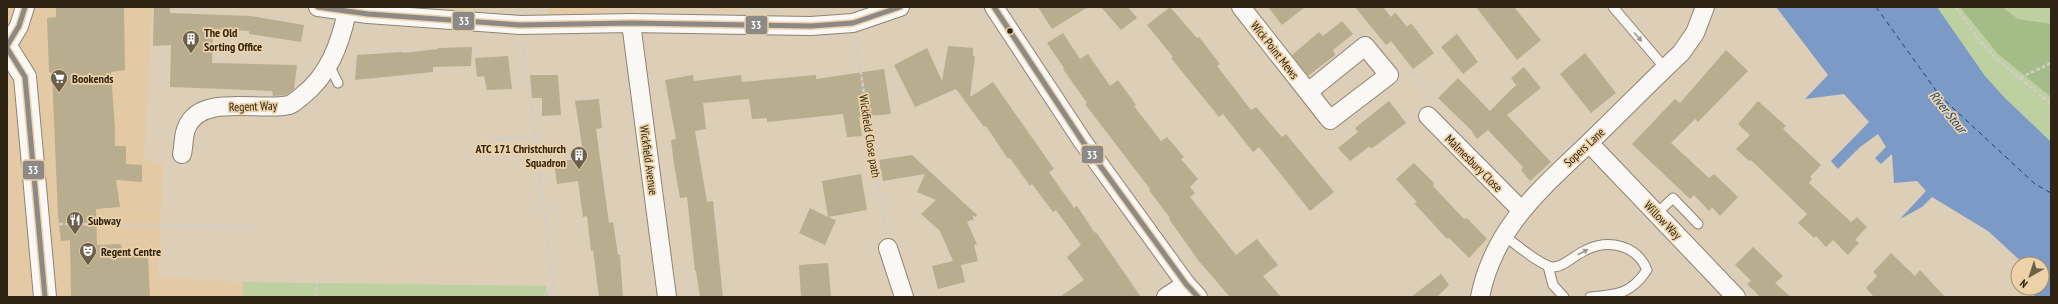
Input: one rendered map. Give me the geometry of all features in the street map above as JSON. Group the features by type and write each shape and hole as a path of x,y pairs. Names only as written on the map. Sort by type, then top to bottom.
{"street":[{"path":"25,7 20,26 7,47 25,77 45,297"},
{"path":"318,7 347,12 368,11 520,25 631,23 811,26 853,23 900,7"},
{"path":"994,7 1083,142 1186,284 1198,297"},
{"name":"Wick Point Mews","path":"1241,7 1330,120 1388,75"},
{"name":"Sopers Lane","path":"1480,297 1489,266 1504,236 1521,210 1563,166 1589,143 1681,53 1695,33 1705,7"},
{"name":"Regent Way","path":"182,154 187,126 201,110 222,107 290,105 310,90 329,65 340,40 347,12"},
{"name":"Wickfield Avenue","path":"631,23 667,297"},
{"path":"1308,92 1365,46 1388,75"},
{"name":"Malmesbury Close","path":"1428,116 1521,210"},
{"name":"Willow Way","path":"1589,143 1736,297"},
{"path":"888,248 904,297"},
{"path":"1166,297 1186,284"}],"lane":[{"path":"1613,7 1665,68"},
{"path":"329,65 338,83"},
{"path":"1656,214 1673,198 1698,224"},
{"path":"1504,236 1548,266 1558,266 1585,250 1598,245 1621,245 1634,252 1643,261 1647,270 1633,287 1610,295 1590,297"},
{"path":"1548,266 1553,286 1564,297"}],"path":[{"path":"1956,7 1981,42 1998,60 2051,104"},
{"name":"Wickfield Close path","path":"853,23 888,248"},
{"path":"520,25 536,136 555,297"},
{"path":"2020,78 2051,63"},
{"path":"1388,75 1413,72 1432,94 1428,116"},
{"path":"494,140 536,136"},
{"path":"39,224 172,225 257,229"},
{"path":"316,297 317,283"},
{"path":"543,297 553,285"}],"shaded area":[{"path":"7,7 152,7 144,160 163,164 158,277 243,282 243,297 7,297"},
{"path":"549,7 739,7 739,11 690,8 549,15"}],"green space":[{"path":"1937,7 2051,7 2051,142 2005,98 1985,76"},
{"path":"1960,7 2002,7 2018,19 2051,24 2051,97 1998,54"},
{"path":"243,282 546,286 548,297 243,297"}],"water":[{"name":"River Stour","path":"1776,7 1937,7 1985,76 2005,98 2051,142 2051,297 2034,297 2050,296 2050,256 2015,256 1988,231 1932,197 1922,207 1900,219 1926,191 1917,181 1894,183 1892,154 1881,164 1875,158 1886,147 1878,134 1860,147 1838,169 1831,161 1869,122 1844,94 1805,99 1828,75"}],"building":[{"path":"56,7 124,7 125,70 111,72 115,146 126,146 126,164 142,165 142,182 116,180 120,207 96,209 97,245 121,244 123,254 148,255 150,297 71,297 70,240 61,241 58,216 52,73 49,72 47,18 56,17"},
{"name":"The Old Sorting Office","path":"154,7 170,7 170,13 251,16 304,25 301,42 249,34 249,31 213,29 212,63 297,65 294,89 286,95 273,96 272,91 170,87 171,45 153,46"},
{"path":"1038,7 1088,7 1052,29"},
{"path":"1101,7 1128,7 1137,18 1121,30"},
{"path":"1170,7 1197,38 1199,37 1220,64 1217,66 1251,110 1256,107 1282,137 1286,134 1334,192 1310,211 1259,147 1253,152 1223,114 1219,117 1171,58 1173,57 1147,25"},
{"path":"1268,7 1305,7 1282,25"},
{"path":"1355,7 1383,7 1391,17 1395,12 1407,27 1411,23 1434,53 1413,69 1391,41 1386,45"},
{"path":"1476,7 1514,7 1541,40 1517,60"},
{"path":"1342,21 1353,34 1333,50 1335,55 1308,76 1292,55 1319,32 1323,36"},
{"path":"1063,33 1080,59 1088,54 1110,86 1118,80 1136,105 1134,106 1161,141 1167,137 1184,157 1181,159 1198,179 1190,187 1195,193 1190,197 1236,255 1257,239 1278,265 1263,276 1281,297 1230,297 1198,260 1149,190 1150,189 1085,104 1087,103 1047,43"},
{"path":"1457,34 1478,62 1463,74 1441,47"},
{"path":"948,46 973,48 973,56 975,56 970,97 993,82 1054,169 1049,172 1074,208 1077,206 1141,297 1060,297 1084,280 1067,257 1081,245 1056,210 1053,212 1032,184 1030,186 1010,158 1008,159 986,126 984,127 956,89 915,107 894,65 927,48 942,81"},
{"path":"472,47 471,66 433,67 433,72 355,80 357,55 403,53 438,48"},
{"path":"1726,50 1748,71 1698,122 1695,119 1671,143 1709,178 1714,174 1738,197 1720,216 1712,207 1709,211 1694,195 1690,199 1632,144 1675,99 1680,103"},
{"path":"1585,53 1616,93 1591,113 1560,74"},
{"path":"508,56 512,89 487,90 484,76 477,77 475,58"},
{"path":"1524,67 1541,88 1507,115 1551,162 1530,181 1521,170 1523,167 1488,130 1477,139 1471,130 1438,98 1458,78 1490,111 1516,85 1511,78"},
{"path":"884,69 891,114 859,117 862,136 847,137 843,114 767,122 767,118 752,119 749,99 703,103 706,129 695,131 707,202 713,201 723,297 700,297 695,271 687,197 680,198 674,164 671,140 676,139 665,80 693,75 694,81 741,75 742,82 816,75 816,79"},
{"path":"530,75 558,75 561,115 542,116 542,98 532,98"},
{"path":"599,99 602,128 596,129 609,223 613,222 618,255 620,255 623,297 599,297 587,216 583,217 578,181 557,184 554,162 584,158 575,101"},
{"path":"1389,101 1406,123 1371,149 1370,146 1350,161 1338,148 1358,132 1355,128"},
{"path":"1758,101 1786,126 1783,129 1821,165 1810,177 1812,179 1809,183 1851,222 1857,217 1867,227 1855,240 1859,243 1848,255 1833,240 1826,247 1816,236 1814,238 1798,223 1807,214 1751,160 1749,161 1736,149 1750,135 1738,124"},
{"path":"912,155 977,215 976,217 972,215 974,219 967,222 977,244 974,245 978,261 961,265 965,282 938,289 932,266 953,261 940,231 921,214 936,200 917,192 925,174 883,181 879,160"},
{"path":"1414,163 1434,183 1433,186 1464,219 1467,218 1487,239 1469,258 1449,238 1447,239 1414,203 1417,202 1396,179"},
{"path":"861,174 867,210 828,217 822,181"},
{"path":"810,208 836,220 825,245 799,233"},
{"path":"1753,247 1783,276 1775,283 1791,297 1760,297 1747,284 1751,281 1735,265"},
{"path":"1891,253 1915,276 1920,270 1945,297 1874,297 1866,288 1877,276 1873,272"},
{"path":"828,263 831,297 801,297 799,265"},
{"path":"1441,274 1449,285 1437,297 1411,297"}],"ferry route":[{"path":"1876,7 1940,96 2035,184 2051,193"}],"transit line":[{"name":"33","path":"7,46 19,26 25,7"},
{"name":"33","path":"318,7 368,14 520,25 631,23 811,26 853,23 900,7"},
{"name":"33","path":"994,7 1083,142 1186,284 1198,297"},
{"name":"33","path":"7,48 25,77 45,297"}],"place":[{"name":"The Old Sorting Office","path":"191,54"},
{"name":"Bookends","path":"59,93"},
{"name":"ATC 171 Christchurch Squadron","path":"579,170"},
{"name":"Subway","path":"75,235"},
{"name":"Regent Centre","path":"88,266"}]}
